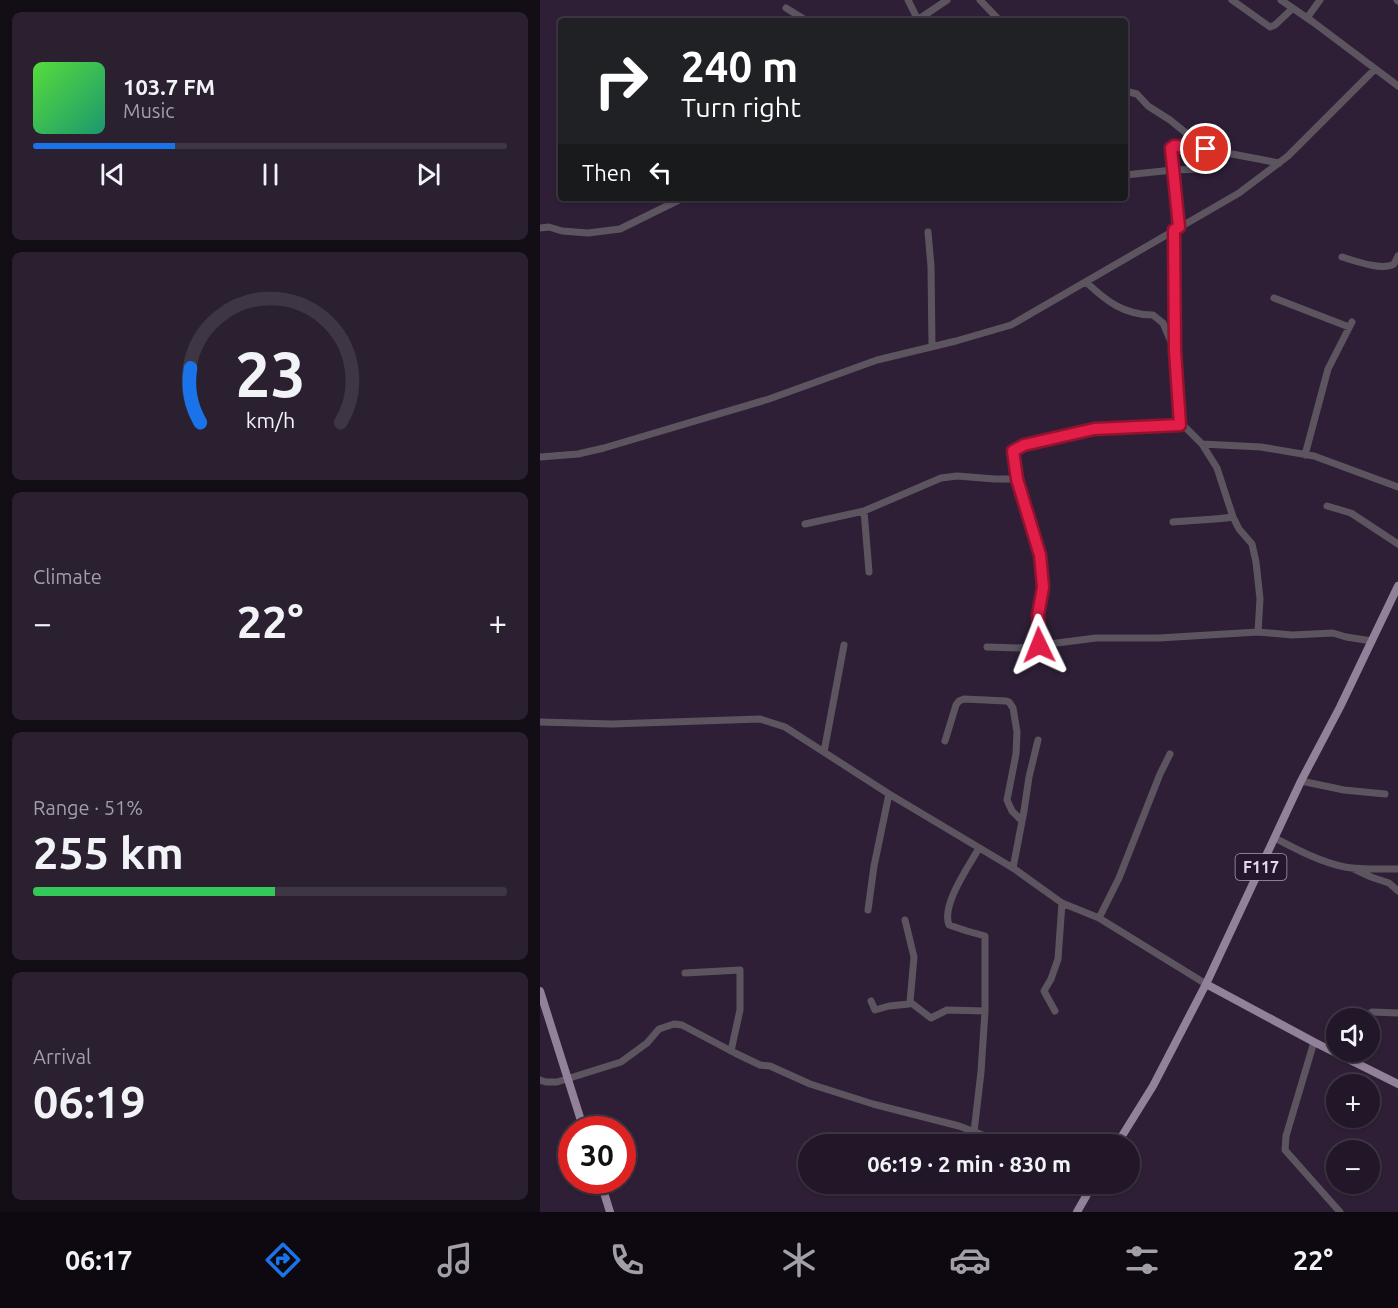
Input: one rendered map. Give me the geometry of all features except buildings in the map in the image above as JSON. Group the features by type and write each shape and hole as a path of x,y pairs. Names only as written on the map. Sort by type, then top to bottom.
{"main road":[{"name":"F117","path":"1123,1134 1153,1086 1206,984 1301,781 1340,707 1398,586"},
{"path":"1206,984 1326,1047"},
{"path":"540,991 580,1116"},
{"path":"1357,1062 1398,1084"},
{"path":"604,1194 609,1212"},
{"path":"1077,1212 1086,1194"}],"street":[{"path":"908,0 916,18"},
{"path":"921,18 947,0"},
{"path":"980,0 997,18"},
{"path":"1232,0 1270,27 1292,9"},
{"path":"1281,0 1398,86"},
{"path":"1307,18 1320,0"},
{"path":"786,8 802,18"},
{"path":"540,457 578,454 604,448 769,399 877,360 1011,325 1239,193 1279,163 1375,69"},
{"path":"1128,92 1137,94 1148,106 1170,120 1206,149 1279,163"},
{"path":"1180,425 1175,351 1177,229 1171,148 1174,146 1187,147 1197,142"},
{"path":"1128,175 1205,168"},
{"path":"540,228 549,227 562,231 588,233 620,229 677,201"},
{"path":"928,232 931,266 932,347"},
{"path":"1342,257 1388,267 1394,264 1398,256"},
{"path":"1086,282 1115,306 1143,315 1153,315 1163,323 1175,351"},
{"path":"1274,298 1350,324 1328,369 1305,455"},
{"path":"1039,645 1038,615 1043,587 1040,555 1017,479 1013,451 1024,445 1094,429 1180,425 1202,444 1217,468 1233,517 1239,529 1252,544 1260,599 1258,632"},
{"path":"1202,444 1262,447 1314,456 1398,487"},
{"path":"806,524 864,511 941,478 957,476 1017,479"},
{"path":"1327,506 1351,513 1398,544"},
{"path":"864,511 869,572"},
{"path":"1173,522 1233,517"},
{"path":"987,647 1018,648 1096,638 1159,638 1258,632 1292,635 1333,633 1346,638 1372,641"},
{"path":"824,752 844,645"},
{"path":"945,741 959,701 964,699 1009,702 1013,708 1017,732 1016,754 1007,800 1011,811 1022,821"},
{"path":"540,722 612,724 760,719 785,727 889,794 1013,868 1062,903 1099,918 1206,984"},
{"path":"1013,868 1038,740"},
{"path":"1099,918 1119,878 1170,754"},
{"path":"1301,781 1344,790 1385,794"},
{"path":"868,910 874,866 889,794"},
{"path":"1275,838 1324,861 1352,867 1398,869"},
{"path":"974,1132 985,1011 985,936 949,925 946,918 950,899 979,848"},
{"path":"1352,867 1389,883 1398,891"},
{"path":"1055,1011 1044,991 1058,960 1062,903"},
{"path":"905,920 914,957 910,1002"},
{"path":"685,973 740,970 740,1010 731,1051"},
{"path":"871,1001 875,1010 910,1002"},
{"path":"910,1002 931,1018 947,1010 985,1011"},
{"path":"1380,1012 1398,1013"},
{"path":"540,1080 557,1083 621,1062 647,1043 659,1029 674,1024 682,1025 760,1065 770,1066 810,1084 873,1104 959,1126 979,1134"},
{"path":"1314,1042 1286,1136 1285,1150 1340,1212"}],"route":[{"path":"1039,645 1038,615 1043,587 1040,555 1017,479 1013,451 1024,445 1094,429 1180,425 1175,351 1174,281 1174,230 1179,227 1171,148 1174,146 1187,147 1197,142 1206,149"}]}
